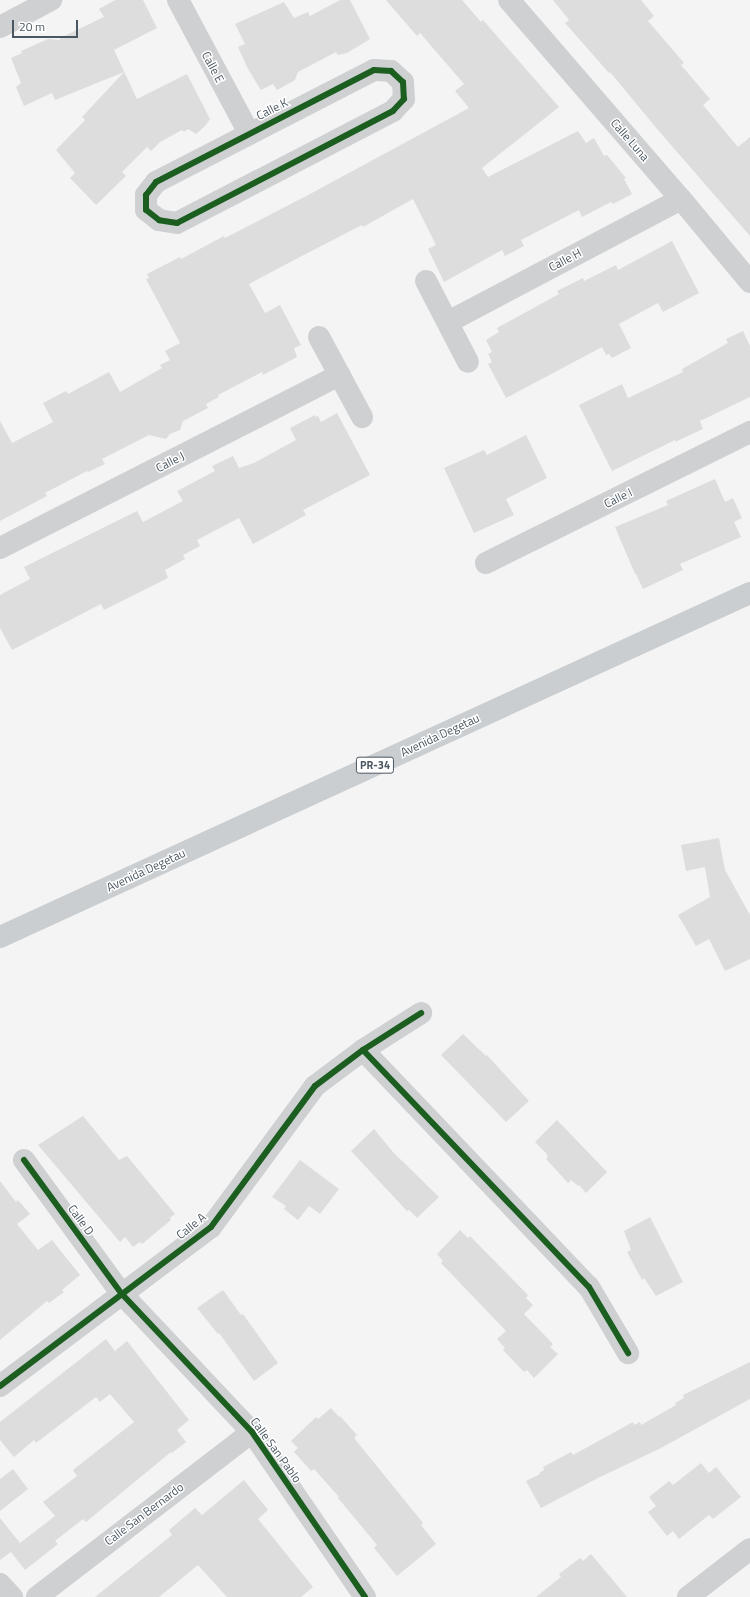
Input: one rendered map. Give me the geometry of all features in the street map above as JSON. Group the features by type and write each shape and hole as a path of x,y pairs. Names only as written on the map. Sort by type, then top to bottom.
{"main road":[{"name":"Avenida Degetau","path":"0,937 750,593"}],"street":[{"path":"0,27 51,0"},
{"name":"Calle E","path":"178,0 249,133"},
{"name":"Calle Luna","path":"509,0 682,199 750,282"},
{"name":"Calle K","path":"374,70 391,71 403,82 404,99 393,111 177,222 159,220 146,210 146,195 156,182 249,133 374,70"},
{"name":"Calle H","path":"448,322 682,199"},
{"path":"426,281 468,362"},
{"path":"319,337 362,417"},
{"name":"Calle J","path":"0,548 340,375"},
{"name":"Calle I","path":"486,563 750,432"},
{"name":"Calle A","path":"0,1386 121,1293 211,1227 315,1086 363,1050 421,1013"},
{"path":"363,1050 589,1287 628,1353"},
{"name":"Calle D","path":"24,1160 121,1293"},
{"name":"Calle San Pablo","path":"121,1293 252,1432 364,1597"},
{"name":"Calle San Bernardo","path":"37,1597 252,1432"},
{"path":"688,1597 750,1550"},
{"path":"0,1584 12,1597"}],"building":[{"path":"115,0 143,0 157,28 114,50 137,99 187,74 210,119 196,134 188,129 184,132 182,130 160,142 151,151 147,147 122,172 126,176 96,205 70,178 75,173 56,150 85,120 82,117 124,72 55,100 52,93 24,106 16,87 21,83 11,58 22,53 21,51 48,39 60,40 60,38 104,17 99,9"},
{"path":"340,0 350,0 370,39 347,53 338,55 336,52 298,72 295,80 277,90 273,84 261,90 248,69 238,47 245,44 235,24 284,2 294,18 308,12 310,16"},
{"path":"386,0 462,0 481,22 483,20 559,107 482,168 488,177 578,131 586,143 594,138 604,156 607,155 626,178 624,179 632,194 613,204 611,202 582,217 579,210 521,240 524,246 505,256 502,250 444,282 428,249 436,245 413,199 363,227 362,225 298,258 249,284 265,313 280,305 301,345 294,348 297,357 263,375 262,372 218,395 219,397 206,404 208,408 183,421 180,430 170,434 166,439 149,435 102,459 105,464 88,472 87,471 45,493 47,496 0,521 0,421 12,443 53,422 43,403 66,391 68,394 109,372 120,392 162,368 160,365 170,360 165,351 180,343 146,279 149,278 147,274 180,257 181,259 224,236 225,238 469,108 455,91 464,84 420,33 417,36"},
{"path":"553,0 641,0 654,16 648,21 684,63 681,65 710,99 703,105 738,147 750,137 750,236 610,72 609,73 565,23 569,20"},
{"path":"672,241 699,293 663,312 658,303 619,324 631,348 612,358 609,354 606,355 602,347 506,398 488,364 492,362 488,354 492,352 486,340 499,332 497,328 559,294 557,291 583,278 584,281 616,265 618,270"},
{"path":"743,331 750,346 750,397 700,421 703,429 675,442 675,440 612,471 579,405 622,384 628,398 683,372 682,369 728,343 726,339"},
{"path":"337,413 370,475 303,510 306,515 253,544 239,518 197,540 200,546 183,555 185,559 165,570 168,578 104,610 101,604 12,650 0,628 0,595 30,579 24,567 137,511 143,522 183,501 177,491 215,471 212,466 233,456 239,468 254,463 296,440 290,428 315,415 316,417 318,416 321,422"},
{"path":"526,435 547,478 506,499 514,515 474,533 444,468 484,450 487,455"},
{"path":"715,479 725,502 733,498 742,518 734,522 741,537 680,564 683,570 643,589 615,527 668,505 666,501"},
{"path":"719,838 725,870 750,915 750,959 725,971 709,939 696,946 678,915 710,897 705,867 686,871 681,845"},
{"path":"463,1034 486,1056 487,1055 529,1101 506,1122 441,1055"},
{"path":"83,1116 119,1160 127,1156 175,1214 170,1218 171,1220 142,1244 140,1242 133,1247 125,1237 120,1242 38,1145"},
{"path":"557,1120 607,1172 586,1193 579,1185 578,1186 571,1180 568,1183 546,1159 548,1157 546,1153 535,1142"},
{"path":"374,1129 393,1152 439,1197 417,1218 409,1210 407,1211 351,1151"},
{"path":"300,1160 339,1189 320,1214 309,1206 298,1220 284,1209 286,1206 272,1197"},
{"path":"0,1181 16,1202 18,1200 30,1214 17,1224 38,1250 52,1240 80,1275 62,1290 64,1292 49,1303 47,1301 0,1340"},
{"path":"650,1217 683,1282 656,1296 644,1278 642,1280 627,1252 631,1250 624,1231"},
{"path":"460,1230 468,1238 470,1236 528,1295 526,1298 533,1305 524,1314 553,1344 550,1347 558,1354 534,1378 527,1370 524,1372 503,1350 505,1348 497,1339 506,1331 441,1263 443,1261 437,1254"},
{"path":"223,1290 241,1315 243,1314 278,1363 254,1381 219,1333 218,1334 197,1308"},
{"path":"106,1339 115,1351 127,1341 189,1420 177,1430 186,1442 172,1453 171,1452 86,1522 83,1519 55,1541 58,1544 25,1570 11,1552 0,1560 0,1518 20,1543 55,1516 43,1502 77,1476 73,1470 134,1422 110,1394 100,1402 96,1397 36,1443 34,1440 14,1457 0,1440 0,1422"},
{"path":"750,1362 750,1399 661,1448 598,1478 541,1508 526,1481 540,1474 539,1473 544,1470 543,1467 571,1452 573,1455 633,1422 634,1425 640,1422 641,1425 676,1405 675,1403 684,1398 683,1395"},
{"path":"331,1408 357,1435 354,1438 423,1523 421,1525 436,1544 397,1576 374,1548 377,1545 338,1498 339,1497 314,1469 311,1471 294,1452 298,1448 291,1441 316,1417 318,1419"},
{"path":"701,1463 709,1473 716,1467 741,1497 713,1519 709,1515 679,1539 673,1531 667,1536 648,1512 656,1506 649,1497 669,1481 673,1485"},
{"path":"13,1469 28,1489 0,1511 0,1479"},
{"path":"244,1480 268,1510 258,1519 313,1587 301,1597 227,1597 198,1565 159,1597 95,1597 172,1535 169,1530 195,1508 202,1515"},
{"path":"591,1554 627,1597 536,1597 561,1577 559,1574 580,1558 583,1561"}],"cycle path":[{"path":"374,70 391,71 403,82 404,99 393,111 177,223 159,220 146,210 146,195 156,182 374,70"},
{"path":"0,1386 211,1227 315,1086 363,1050 421,1013"},
{"path":"363,1050 589,1287 628,1353"},
{"path":"24,1160 121,1293 252,1432 365,1597"}]}
